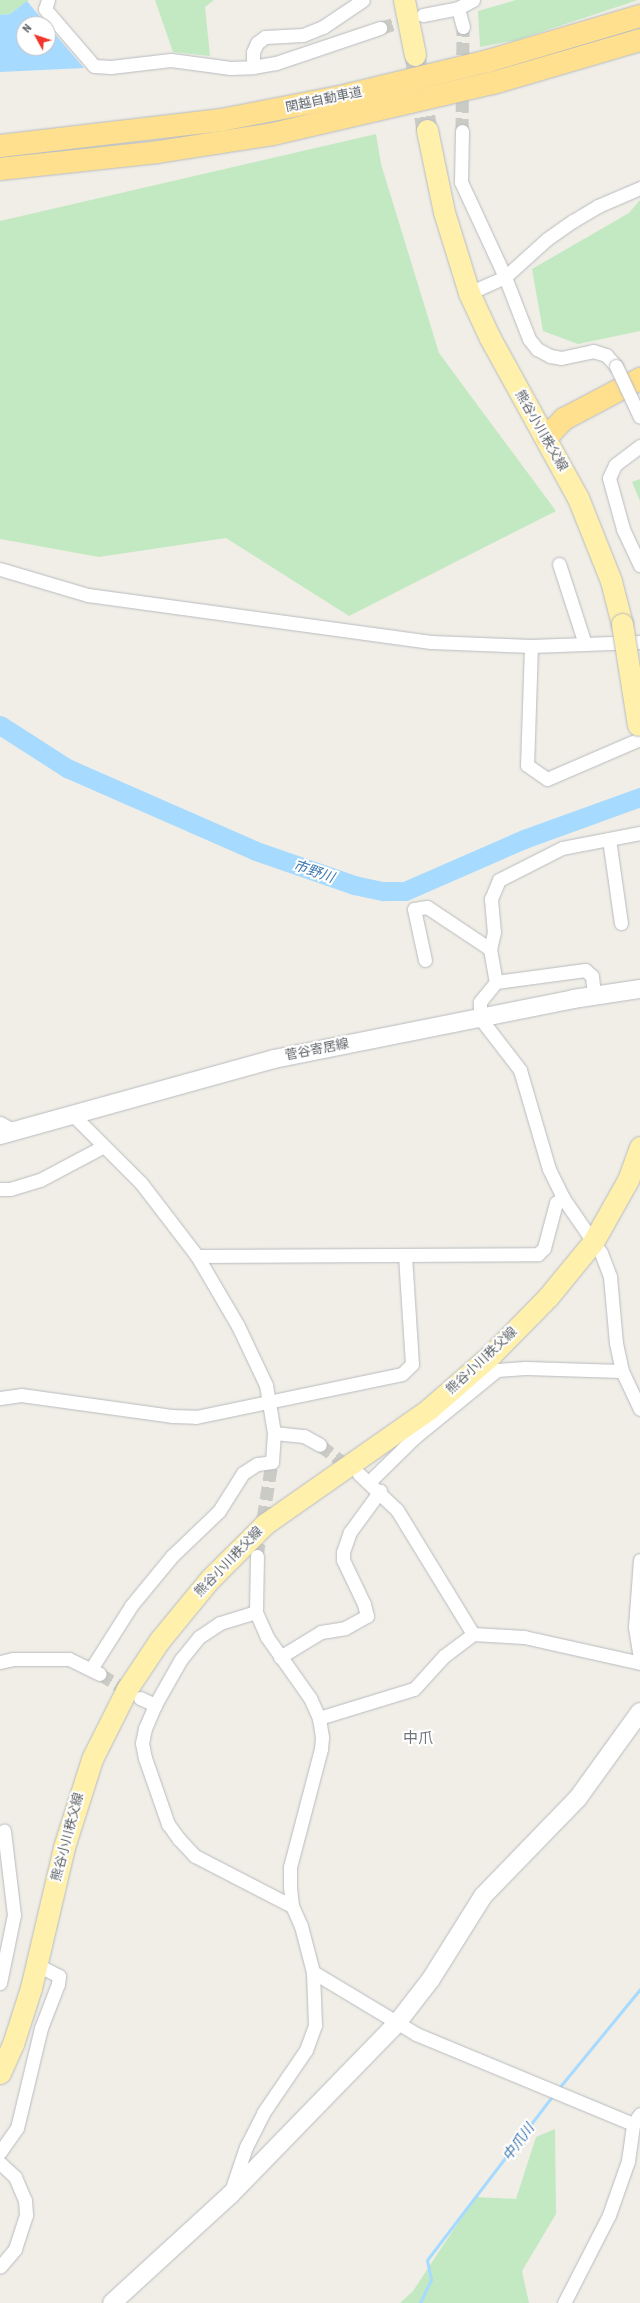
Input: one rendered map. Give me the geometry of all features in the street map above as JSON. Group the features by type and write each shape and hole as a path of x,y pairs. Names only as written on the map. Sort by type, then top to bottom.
{"highway":[{"name":"関越自動車道","path":"0,146 221,120 332,99 488,61 640,16"},
{"name":"関越自動車道","path":"0,169 158,152 273,134 486,85 640,40"},
{"path":"547,438 564,419 640,379"},
{"path":"547,438 572,431 640,395"}],"main road":[{"path":"404,0 415,55"},
{"name":"熊谷小川秩父線","path":"427,130 444,212 469,293 490,338 547,438 596,537 622,624 639,733"},
{"name":"熊谷小川秩父線","path":"0,2073 7,2042 36,1965 64,1847 92,1759 127,1689 159,1641 210,1579 240,1547 265,1524 429,1409 492,1354 548,1297 593,1242 628,1180 640,1147"}],"street":[{"path":"48,0 45,8 94,66 111,67 171,60 230,68 253,67 276,63 324,45 380,28"},
{"path":"253,67 253,52 257,43 265,37 303,36 323,27 363,0"},
{"path":"423,15 458,8 473,0"},
{"path":"458,8 463,27"},
{"path":"462,131 461,182 474,216 505,277 529,339 537,349 550,356 561,358 593,350 600,352 616,366 640,417"},
{"path":"469,293 505,277 547,239 573,221 598,206 640,188"},
{"path":"640,446 615,465 608,478 623,529 640,565"},
{"path":"559,564 585,644"},
{"path":"0,569 88,595 431,642 531,646 640,642"},
{"path":"531,646 527,765 547,779 639,733"},
{"path":"496,982 490,949 494,932 491,899 499,880 562,848 640,833"},
{"path":"609,839 621,923"},
{"path":"425,960 414,909 428,907 490,949"},
{"path":"594,996 592,976 585,970 496,982 480,1002 480,1018 520,1070 549,1169 563,1198 600,1253 610,1277 616,1342 622,1371 640,1408"},
{"name":"菅谷寄居線","path":"5,1129 73,1115 274,1059 594,996 640,989"},
{"path":"0,1662 13,1659 69,1659 96,1672 131,1606 172,1556 219,1511 243,1474 257,1464 272,1462 274,1433 270,1401 266,1385 238,1326 197,1256 141,1183 73,1115"},
{"path":"0,1189 10,1189 40,1180 104,1146"},
{"path":"197,1256 405,1256 538,1254 544,1248 556,1203 563,1198"},
{"path":"0,1398 21,1395 196,1417 402,1374 409,1368 412,1358 405,1256"},
{"path":"474,1634 413,1533 397,1510 380,1491 364,1478 497,1370 525,1368 622,1371"},
{"path":"274,1433 304,1436 320,1445"},
{"path":"280,1657 321,1632 345,1628 367,1616 364,1604 343,1560 343,1552 350,1532 380,1491"},
{"path":"230,2194 246,2147 263,2113 306,2050 315,2025 313,1972 301,1926 292,1906 290,1867 321,1749 319,1718 310,1698 280,1657 256,1612 257,1556"},
{"path":"319,1718 414,1689 444,1656 474,1634 524,1637 640,1662 635,1628 640,1560"},
{"path":"256,1612 220,1623 199,1637 181,1659 155,1705 145,1728 142,1743 145,1758 168,1824 195,1856 292,1906"},
{"path":"140,1698 155,1705"},
{"path":"112,2303 230,2194 397,2023 431,1979 483,1896 578,1798 640,1712"},
{"path":"0,1984 14,1915 4,1831"},
{"path":"0,2152 17,2128 41,2028 58,1984 59,1976 36,1965"},
{"path":"313,1972 416,2034 637,2119 628,2161 609,2215 564,2303"},
{"path":"0,2163 15,2177 25,2200 26,2215 15,2249 0,2267"}],"green space":[{"path":"0,0 29,0 10,14 0,15"},
{"path":"155,0 214,0 205,7 210,56 173,52"},
{"path":"516,0 638,0 517,40 480,47 478,11"},
{"path":"376,134 381,164 439,353 556,511 349,616 226,538 99,557 0,539 0,221"},
{"path":"640,200 640,331 578,344 543,331 532,269 629,213"},
{"path":"640,479 640,501 632,482"},
{"path":"555,2129 556,2214 522,2271 529,2303 400,2303 413,2291 475,2197 516,2199 536,2137"}],"water":[{"path":"27,1 39,16 16,16 16,56 56,56 56,35 84,68 0,72 0,15 10,14"}],"waterway":[{"name":"市野川","path":"0,725 67,768 256,851 354,885 383,891 405,891 524,839 640,797"},
{"name":"中爪川","path":"558,2089 640,1989"},
{"name":"中爪川","path":"420,2303 431,2279 427,2260 553,2095"}],"tunnel":[{"path":"380,28 415,18"},
{"path":"462,131 463,27"},
{"path":"415,55 427,130"},
{"path":"320,1445 352,1469"},
{"path":"257,1556 272,1462"},
{"path":"100,1674 133,1694"}],"district":[{"name":"中爪","path":"418,1739"}]}
